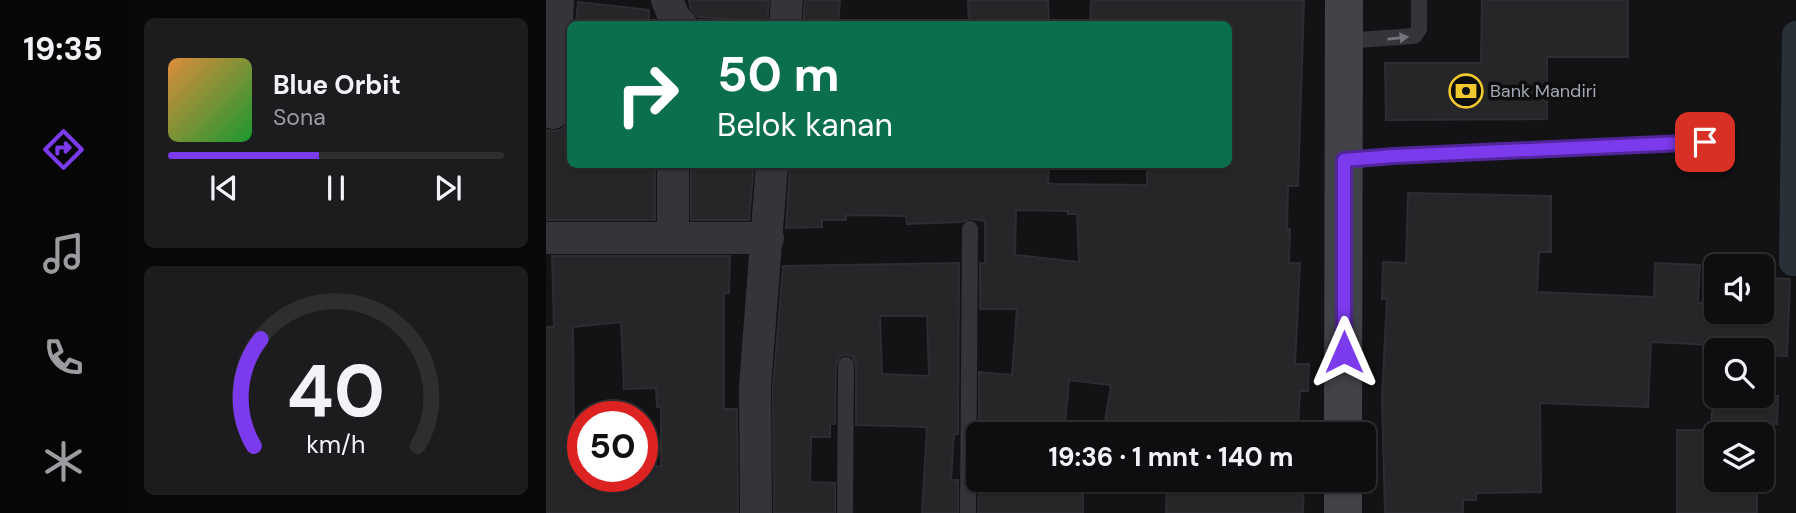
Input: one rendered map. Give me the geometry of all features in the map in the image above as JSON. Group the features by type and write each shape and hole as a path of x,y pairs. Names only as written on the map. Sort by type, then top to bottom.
{"main road":[{"path":"1343,422 1345,0"},
{"path":"1343,492 1343,513"}],"street":[{"path":"552,113 558,0"},
{"path":"667,0 678,21"},
{"path":"785,21 787,0"},
{"path":"673,168 673,238"},
{"path":"756,513 755,387 772,168"},
{"path":"546,238 768,238"}],"lane":[{"path":"1344,41 1414,36 1419,29 1419,0"},
{"path":"1344,160 1705,142"},
{"path":"968,513 970,229"},
{"path":"845,513 846,365"}],"building":[{"path":"689,0 769,0 767,21 698,17 690,7"},
{"path":"805,0 840,0 838,21 803,21"},
{"path":"968,0 1048,0 1049,21 969,21"},
{"path":"1091,0 1304,0 1298,186 1288,186 1287,229 1290,229 1289,263 1300,263 1295,364 1309,364 1308,391 1300,391 1298,422 1105,422 1111,385 1069,380 1065,422 979,422 979,372 1012,375 1017,309 980,309 980,263 985,263 985,221 969,219 962,222 907,224 906,216 846,215 846,220 822,220 822,227 786,228 790,168 1049,168 1048,183 1147,185 1147,168 1232,168 1232,21 1090,21","holes":["1016,210 1068,211 1068,214 1077,214 1079,262 1015,255"]},
{"path":"1482,0 1628,0 1628,57 1547,57 1547,119 1386,120 1385,63 1481,63"},
{"path":"578,2 649,10 649,21 576,21"},
{"path":"567,124 567,168 655,168 655,220 546,220 546,130 561,130"},
{"path":"691,168 754,168 749,220 691,220"},
{"path":"1408,193 1551,196 1551,252 1539,252 1537,292 1654,297 1655,263 1700,265 1698,303 1703,303 1704,324 1774,324 1774,278 1790,279 1787,356 1774,355 1774,338 1704,338 1704,344 1651,342 1648,407 1540,403 1541,492 1476,493 1476,500 1463,500 1463,513 1385,513 1382,397 1387,299 1382,299 1383,262 1406,263"},
{"path":"552,256 730,256 729,293 724,293 724,409 737,409 738,513 546,513 546,327 554,327"},
{"path":"959,263 958,434 954,434 951,480 958,480 958,513 922,513 927,427 856,425 856,364 852,356 845,355 840,356 836,364 835,424 830,424 830,437 811,437 810,482 835,483 835,513 774,513 773,388 783,266","holes":["880,316 927,316 929,376 882,374"]},
{"path":"1774,396 1778,396 1777,424 1711,422 1712,408 1774,408"},
{"path":"1677,430 1704,430 1704,492 1757,492 1757,513 1677,513"},
{"path":"979,492 1083,492 1083,513 978,513"},
{"path":"1167,492 1304,492 1303,513 1166,513"}],"waterway":[{"path":"1796,35 1793,262 1796,262"}],"place":[{"name":"Bank Mandiri","path":"1466,91"}],"route":[{"path":"1344,352 1344,160 1705,142"}]}
